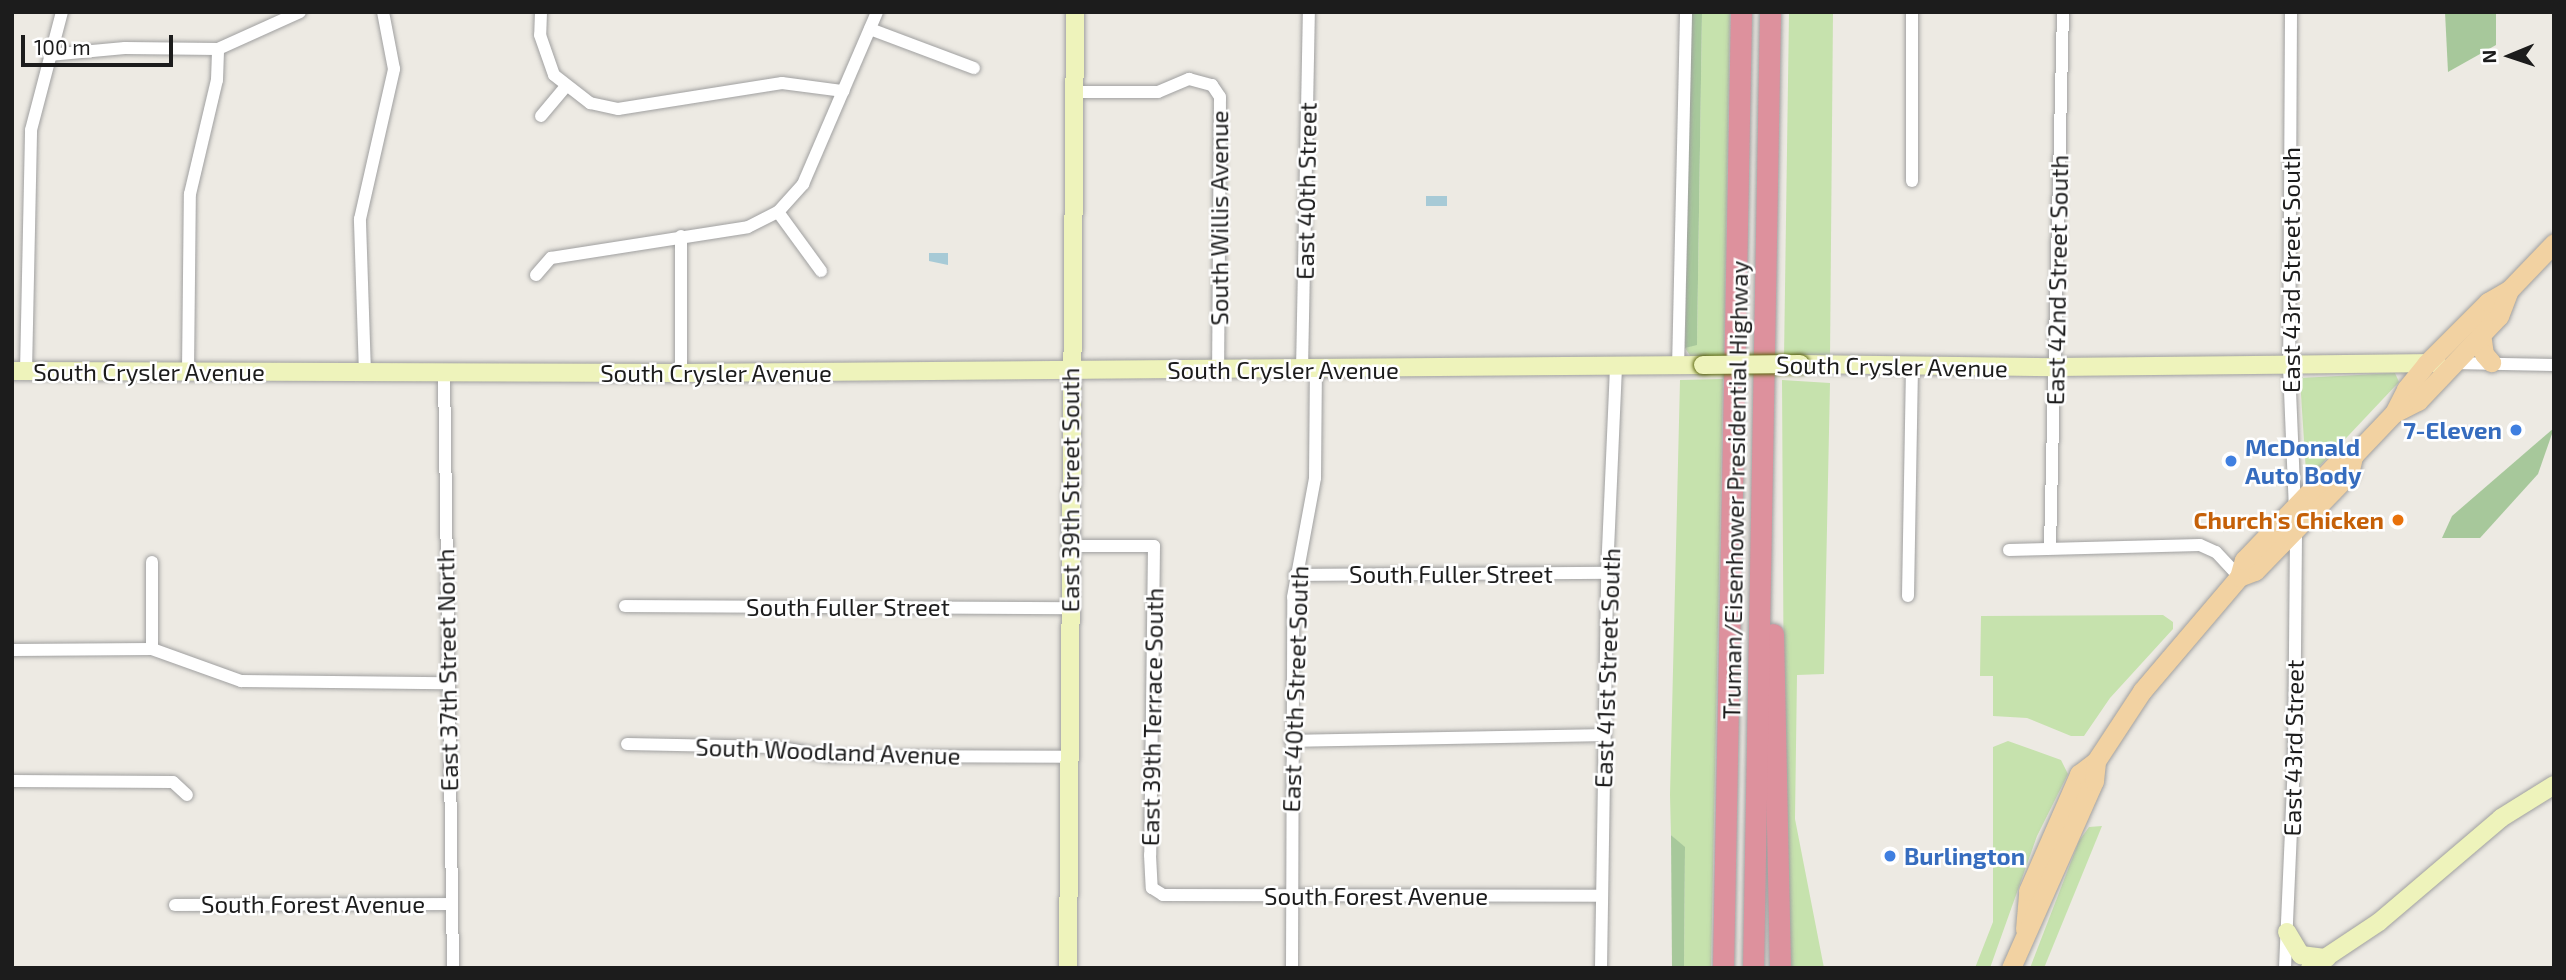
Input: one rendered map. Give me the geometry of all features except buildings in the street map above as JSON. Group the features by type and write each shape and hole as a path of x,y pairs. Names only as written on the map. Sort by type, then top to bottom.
{"highway":[{"name":"Truman/Eisenhower Presidential Highway","path":"1723,968 1741,12"},
{"name":"Truman/Eisenhower Presidential Highway","path":"1753,968 1770,12"},
{"path":"1764,414 1780,968"}],"main road":[{"name":"East 39th Street South","path":"1068,968 1070,371 1075,12"},
{"path":"2011,968 2025,929 2028,891 2054,825 2079,774 2096,761 2142,691 2239,577 2244,560 2340,460 2353,456 2394,413 2406,389 2426,364 2488,302 2510,290 2554,243"},
{"path":"2394,413 2418,401 2450,363 2498,316 2510,290"},
{"path":"2481,333 2484,354 2491,362"},
{"name":"South Crysler Avenue","path":"19,372 681,373 1678,368 1703,365 1800,364 2056,368 2450,363"},
{"path":"2239,577 2255,571 2349,474 2353,456"},
{"path":"2310,968 2391,913 2501,818 2554,785"},
{"path":"2287,932 2301,955 2327,958"}],"street":[{"path":"19,372 31,130 62,12"},
{"path":"49,55 125,48 218,49 300,12"},
{"path":"365,373 360,219 394,69 383,12"},
{"path":"541,12 544,56 565,87 590,103 618,109 782,83 843,91"},
{"path":"536,275 551,258 748,227 778,212 803,184 877,12"},
{"name":"East 40th Street","path":"1309,12 1309,369"},
{"path":"1678,368 1686,12"},
{"path":"1912,12 1912,181"},
{"name":"East 42nd Street South","path":"2050,547 2063,12"},
{"name":"East 43rd Street South","path":"2291,12 2290,366 2296,528"},
{"path":"870,29 974,68"},
{"path":"188,372 190,194 217,80 218,49"},
{"name":"South Willis Avenue","path":"1074,92 1144,94 1189,79 1214,87 1220,97 1218,370"},
{"path":"541,116 565,87"},
{"path":"778,212 821,271"},
{"path":"681,236 681,373"},
{"name":"South Crysler Avenue","path":"2450,363 2554,365"},
{"path":"1908,596 1912,367"},
{"name":"East 41st Street South","path":"1601,968 1607,573 1616,368"},
{"name":"East 40th Street South","path":"1292,968 1291,741 1295,575 1315,478 1309,369"},
{"name":"East 37th Street North","path":"444,373 446,683 453,968"},
{"name":"East 43rd Street","path":"2285,968 2294,764 2296,528"},
{"path":"2009,550 2200,545 2216,552 2239,577"},
{"name":"East 39th Terrace South","path":"1070,546 1154,546 1152,888"},
{"path":"152,562 152,649"},
{"name":"South Fuller Street","path":"1295,575 1607,573"},
{"name":"South Fuller Street","path":"625,606 1070,608"},
{"path":"12,650 152,649 241,681 446,683"},
{"path":"1291,741 1604,735"},
{"name":"South Woodland Avenue","path":"627,744 775,747 830,756 1070,757"},
{"path":"12,782 173,782 187,794"},
{"name":"South Forest Avenue","path":"1152,888 1174,897 1602,896"},
{"name":"South Forest Avenue","path":"175,905 451,904"}],"green space":[{"path":"1691,12 1702,12 1697,345 1685,348"},
{"path":"1702,12 1730,12 1724,359 1691,357 1685,348 1697,344"},
{"path":"1789,12 1833,12 1830,359 1784,358"},
{"path":"2445,12 2496,12 2496,45 2448,72"},
{"path":"2395,373 2399,382 2315,471 2306,473 2300,378"},
{"path":"1723,379 1711,968 1684,968 1685,848 1671,835 1670,795 1680,380"},
{"path":"1782,380 1830,383 1824,674 1797,675 1795,819 1824,968 1791,968 1784,737"},
{"path":"2554,428 2538,474 2480,538 2442,538 2452,516"},
{"path":"2163,615 2173,622 2173,629 2110,698 2084,736 2071,736 2027,718 1993,716 1993,676 1980,676 1981,616"},
{"path":"2008,741 2061,760 2068,774 2037,836 1990,968 1975,968 1993,922 1993,747"},
{"path":"2102,826 2044,968 2030,968 2079,841 2089,827"},
{"path":"1671,835 1685,847 1684,968 1672,968"}],"water":[{"path":"1426,196 1447,196 1447,206 1426,206"},
{"path":"929,253 948,253 948,265 929,261"}],"place":[{"name":"7-Eleven","path":"2516,430"},
{"name":"McDonald Auto Body","path":"2231,461"},
{"name":"Church's Chicken","path":"2398,520"},
{"name":"Burlington","path":"1890,856"}]}
